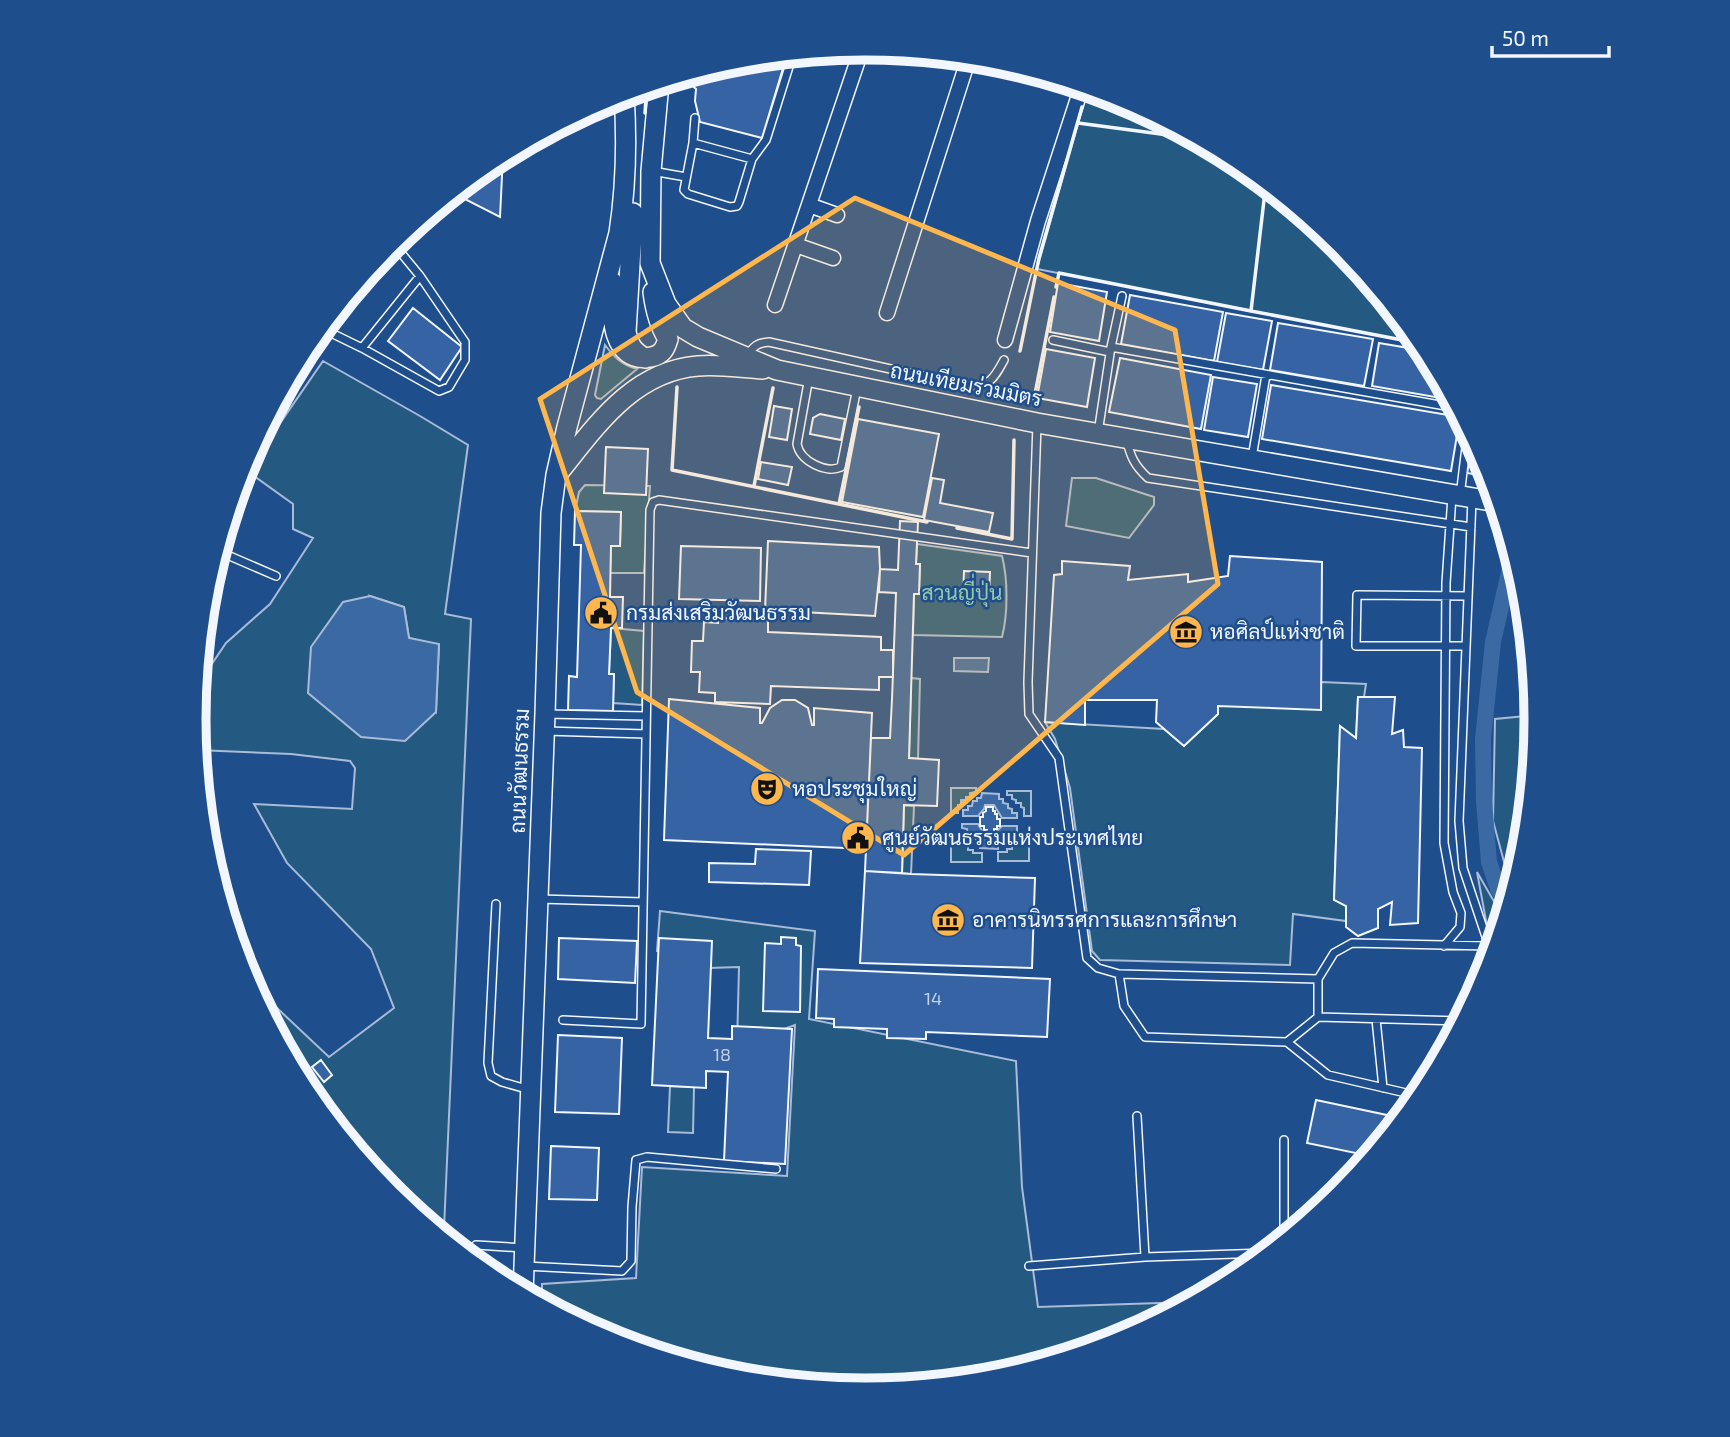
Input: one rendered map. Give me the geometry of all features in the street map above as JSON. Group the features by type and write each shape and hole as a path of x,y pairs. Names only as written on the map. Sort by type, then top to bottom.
{"street":[{"path":"775,305 858,60"},
{"path":"887,313 966,67"},
{"name":"ถนนเทียมร่วมมิตร","path":"658,92 651,171 650,263 666,304 683,328 698,337 777,370 809,377 1037,423 1487,500"},
{"path":"1005,340 1038,221 1079,95"},
{"path":"634,101 637,143 626,332 635,353 645,358"},
{"path":"625,105 623,206 611,259 612,315 617,337 624,349 635,357 656,356 664,350 668,339 654,303 650,263"},
{"path":"617,109 624,164"},
{"path":"809,205 837,215"},
{"path":"796,245 833,258"},
{"name":"ถนนวัฒนธรรม","path":"524,1282 551,513 567,427 611,259"},
{"path":"556,475 607,412 630,393 666,372 699,366 777,370"}],"lane":[{"path":"695,118 684,190 688,194 730,207 737,206 752,159 766,141 790,64"},
{"path":"693,143 752,159"},
{"path":"651,171 686,177"},
{"path":"331,333 439,391 449,387 465,360 465,342 400,252"},
{"path":"362,348 420,276"},
{"path":"1098,433 1122,296"},
{"path":"1053,340 1445,406"},
{"path":"747,357 758,343 769,342 967,386 989,383 1004,360"},
{"path":"1251,460 1266,375"},
{"path":"809,377 798,451 806,460 824,467 841,467 858,387"},
{"path":"1037,423 1029,714 1059,758 1087,958 1098,968 1119,974 1318,979"},
{"path":"1126,438 1136,467 1148,478 1471,527"},
{"path":"1444,946 1460,927 1461,913 1453,892 1444,843 1446,596 1450,524 1461,496 1466,449"},
{"path":"1461,496 1471,527 1459,821 1463,868 1486,938"},
{"path":"563,1020 641,1024 650,510 653,502 659,500 1032,553"},
{"path":"227,555 276,576"},
{"path":"1465,646 1356,646 1357,594 1467,596"},
{"path":"545,722 646,716"},
{"path":"545,722 646,734"},
{"path":"537,898 643,902"},
{"path":"496,904 488,1063 491,1076 531,1090"},
{"path":"1318,1017 1318,979 1334,953 1352,943 1483,946"},
{"path":"1119,974 1124,1006 1145,1037 1287,1042 1328,1075 1407,1094"},
{"path":"1287,1042 1318,1017 1450,1021"},
{"path":"1376,1018 1383,1088"},
{"path":"1137,1116 1145,1257"},
{"path":"1284,1140 1284,1227"},
{"path":"476,1249 476,1245 525,1257 622,1271 631,1261 636,1160 646,1157 776,1169"},
{"path":"1028,1266 1145,1257 1248,1254"}],"highlighted area":[{"path":"855,198 1175,330 1218,584 904,855 637,692 540,399"}],"green space":[{"path":"1085,97 1156,127 1195,148 1266,196 1300,223 1331,253 1388,317 1405,340 1402,340 1037,269"},
{"path":"605,345 619,360 637,369 601,399 595,395"},
{"path":"323,361 468,445 445,614 471,619 444,1225 399,1184 342,1120 317,1085 276,1015 277,1008 329,1057 394,1008 371,949 287,863 254,804 352,809 355,768 350,761 291,754 207,750 208,670 226,643 270,604 313,538 293,529 293,504 253,475 267,442","holes":["370,596 404,607 409,638 439,645 436,711"]},
{"path":"1072,478 1096,478 1154,497 1154,505 1129,538 1066,526"},
{"path":"585,485 650,486 644,573 610,573 611,546 620,546 621,512 575,511 579,492"},
{"name":"สวนญี่ปุ่น","path":"917,544 1002,556 1006,596 1002,637 913,635 914,594 919,593 920,565 916,564"},
{"path":"611,628 644,631 642,705 613,703 614,675 609,674"},
{"path":"911,678 920,679 918,759 909,758"},
{"path":"1321,682 1366,684 1364,697 1358,697 1356,738 1340,727 1334,899 1346,906 1346,921 1293,914 1290,965 1100,960 1092,951 1070,788 1055,739 1045,722 1164,729 1184,746 1218,714 1218,706"},
{"path":"1524,716 1523,762 1506,870 1493,821 1495,719"},
{"path":"951,788 976,788 976,792 970,793 970,797 961,800 958,813 951,813"},
{"path":"1007,791 1031,791 1031,816 1024,816 1021,803 1016,803 1012,795 1007,795"},
{"path":"904,805 914,806 911,874 902,873"},
{"path":"951,835 960,836 960,841 965,841 968,850 973,850 973,853 982,853 982,862 951,862"},
{"path":"1020,835 1029,835 1029,861 998,861 998,852 1012,849 1015,840 1020,840"},
{"path":"1477,872 1497,906 1488,932"},
{"path":"660,911 815,931 809,1019 1016,1061 1022,1187 1038,1307 1169,1303 1077,1343 1036,1355 951,1372 865,1378 779,1372 694,1355 613,1327 542,1293 542,1284 636,1278 642,1167 787,1176 795,1025 737,1046 739,967 709,968 657,951"},
{"path":"670,1086 694,1087 693,1133 668,1132"}],"shaded area":[{"path":"370,596 404,607 409,638 439,644 436,712 405,741 361,737 308,693 311,647 343,602"},
{"path":"954,658 989,658 988,672 954,671"},
{"path":"982,793 999,794 999,799 1008,804 1012,813 1017,813 1017,818 1002,818 994,805 985,805 978,816 963,816 963,810 968,810 968,806 981,798"},
{"path":"962,824 978,824 986,837 995,836 1002,826 1017,826 1017,832 1011,832 1006,841 998,844 998,849 980,848 976,838 971,838 972,834 962,828"}],"building":[{"path":"784,65 762,138 700,122 695,101 696,89 689,83"},
{"path":"502,169 500,217 462,198"},
{"path":"1058,283 1107,292 1099,341 1050,332"},
{"path":"1130,295 1223,312 1214,361 1121,344"},
{"path":"413,308 462,347 440,380 388,341"},
{"path":"1226,313 1272,321 1263,370 1217,362"},
{"path":"1278,323 1373,339 1364,386 1270,370"},
{"path":"1379,343 1410,348 1441,398 1372,386"},
{"path":"1046,349 1095,358 1087,407 1037,398"},
{"path":"1120,358 1211,375 1201,429 1109,412"},
{"path":"1213,377 1257,384 1248,437 1204,430"},
{"path":"1271,385 1450,415 1458,431 1451,471 1262,439"},
{"path":"774,406 792,409 787,440 769,437"},
{"path":"820,414 845,419 841,440 810,434 813,418"},
{"path":"858,419 939,434 923,517 842,502"},
{"path":"606,447 648,449 646,495 604,493"},
{"path":"1470,457 1477,475 1467,473"},
{"path":"761,462 792,467 788,485 758,479"},
{"path":"932,478 944,480 940,503 993,513 989,532 924,520"},
{"name":"กรมส่งเสริมวัฒนธรรม","path":"575,511 621,512 620,546 611,546 610,597 623,597 622,628 611,628 609,674 614,674 613,711 568,710 569,676 577,677 581,545 574,545"},
{"path":"900,521 918,522 916,564 920,564 919,594 914,594 909,758 939,760 937,806 904,805 902,873 865,871 871,738 890,738 892,699 896,593 879,592 880,569 898,570"},
{"path":"768,541 879,547 880,569 875,616 765,610"},
{"path":"681,546 761,548 760,601 679,599"},
{"name":"หอศิลป์แห่งชาติ","path":"1230,556 1322,562 1321,710 1218,706 1218,714 1184,746 1156,722 1157,700 1085,700 1085,725 1045,722 1054,575 1062,574 1062,561 1130,566 1128,580 1188,574 1188,582 1228,576"},
{"path":"964,571 990,572 989,596 963,595"},
{"path":"718,618 768,620 768,632 881,637 881,650 893,650 893,677 879,677 879,690 771,686 770,704 715,702 715,693 699,692 700,672 691,672 692,641 703,641 704,622 718,623"},
{"path":"1358,697 1395,697 1392,734 1403,730 1404,747 1422,748 1418,923 1390,925 1392,902 1378,909 1378,928 1358,936 1346,927 1346,906 1334,900 1340,726 1356,738"},
{"name":"หอประชุมใหญ่","path":"669,699 760,708 760,723 770,708 782,700 795,700 808,708 812,725 814,708 872,713 866,849 664,840"},
{"path":"986,807 993,807 997,819 1000,819 1000,826 994,829 994,833 987,833 984,826 980,826 980,817 983,817"},
{"path":"756,849 811,851 809,885 709,882 709,863 755,864"},
{"name":"อาคารนิทรรศการและการศึกษา","path":"865,871 1035,878 1032,968 860,963"},
{"path":"781,937 796,938 796,945 801,946 800,1012 763,1011 765,943 781,944"},
{"path":"559,938 637,941 635,983 558,979"},
{"path":"659,938 712,941 708,1038 732,1039 732,1026 792,1029 785,1164 724,1161 728,1072 706,1071 706,1088 652,1085"},
{"path":"818,969 1050,979 1047,1037 926,1032 926,1039 887,1038 887,1029 834,1027 834,1019 816,1018"},
{"path":"558,1035 622,1038 619,1114 555,1112"},
{"path":"321,1060 332,1075 324,1082 312,1067"},
{"path":"1316,1100 1391,1116 1359,1154 1307,1143"},
{"path":"551,1146 599,1148 597,1200 549,1199"}],"waterway":[{"path":"1501,893 1489,862 1483,739 1493,642 1508,576"}],"wall":[{"path":"645,113 646,97"},
{"path":"1020,351 1039,258 1082,107"},
{"path":"1078,123 1172,136"},
{"path":"1265,195 1251,311 1405,340"},
{"path":"1056,287 1059,273 1251,311"},
{"path":"1034,399 1054,297"},
{"path":"677,387 672,470 927,522"},
{"path":"754,486 773,388"},
{"path":"839,504 859,407"},
{"path":"957,528 1012,539 1014,440"}],"place":[{"name":"กรมส่งเสริมวัฒนธรรม","path":"601,613"},
{"name":"หอศิลป์แห่งชาติ","path":"1186,632"},
{"name":"หอประชุมใหญ่","path":"767,789"},
{"name":"ศูนย์วัฒนธรรมแห่งประเทศไทย","path":"858,838"},
{"name":"อาคารนิทรรศการและการศึกษา","path":"948,920"}]}
